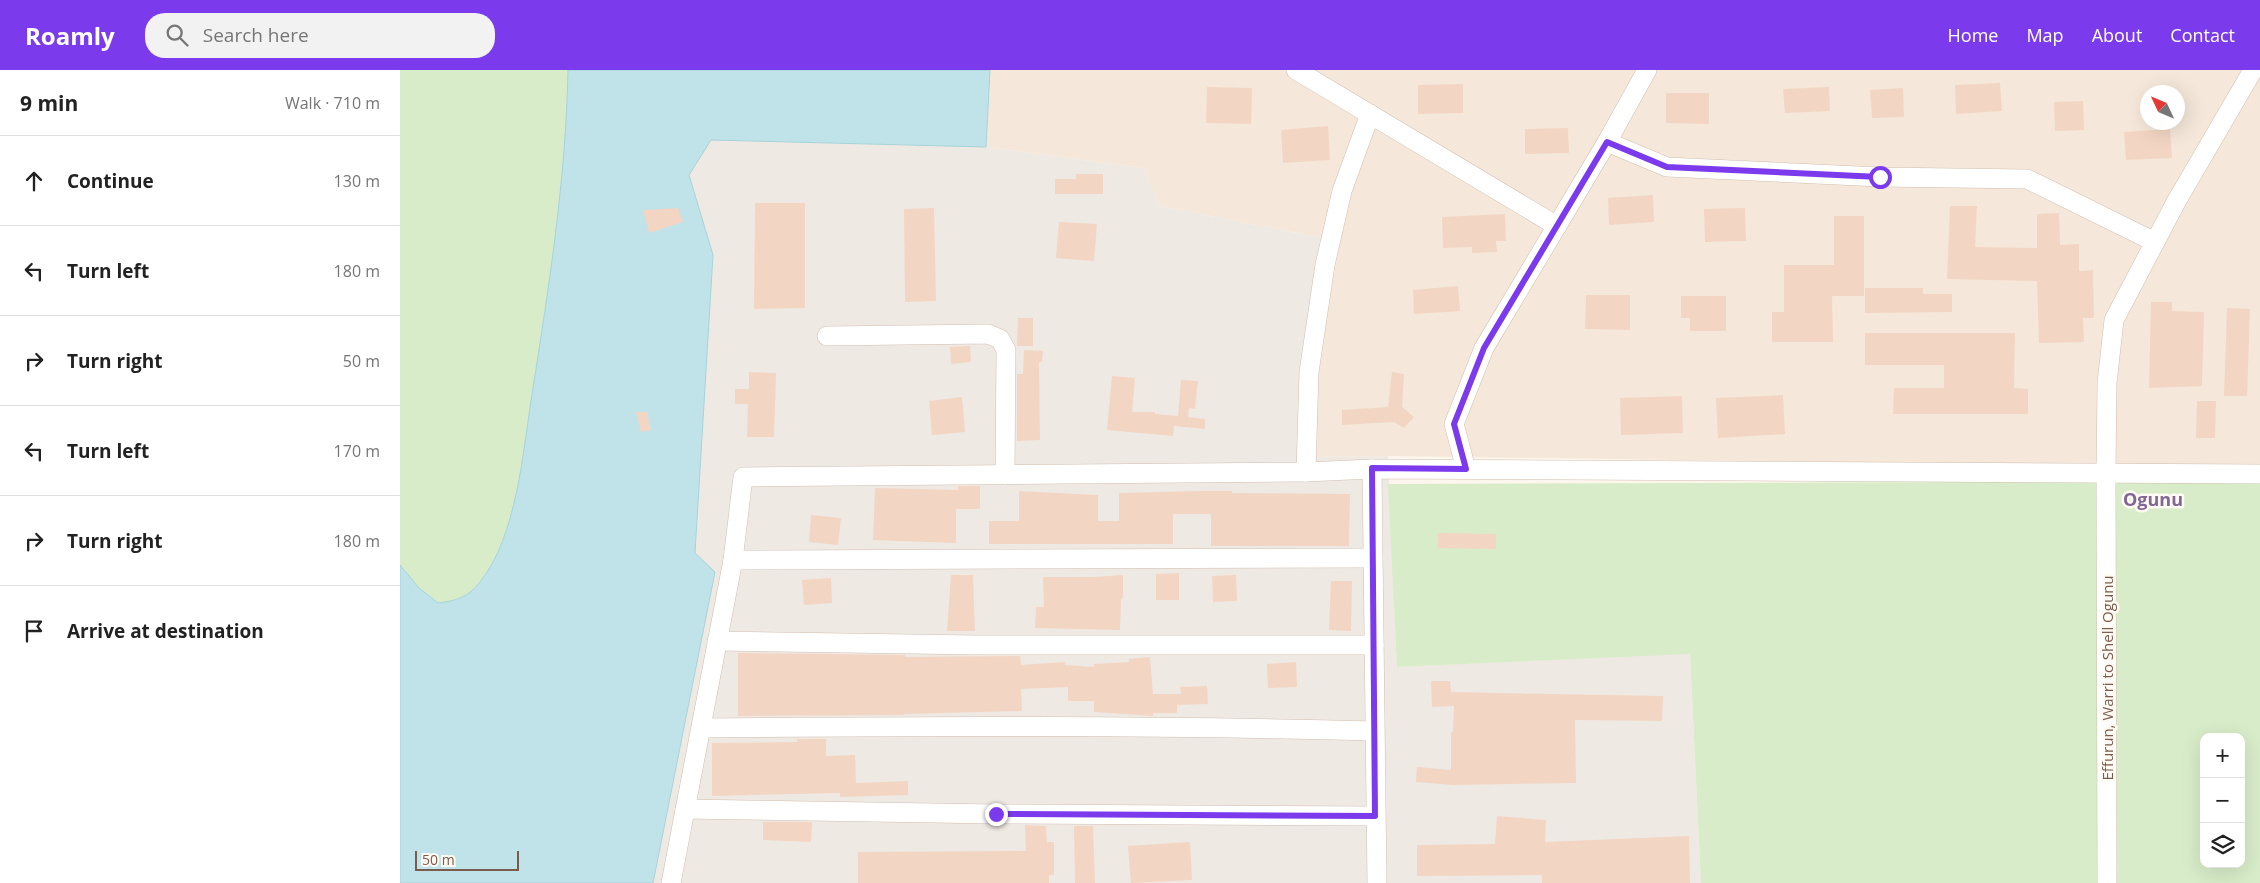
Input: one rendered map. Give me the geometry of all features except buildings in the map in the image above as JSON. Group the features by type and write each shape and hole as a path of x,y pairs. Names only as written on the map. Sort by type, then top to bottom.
{"street":[{"path":"1296,70 1557,226"},
{"path":"1466,469 1454,424 1484,348 1607,142 1647,70"},
{"name":"Effurun, Warri to Shell Ogunu","path":"2108,883 2106,472 2107,383 2114,320 2155,242 2253,70"},
{"path":"1306,472 1309,372 1325,265 1342,190 1370,114"},
{"path":"1607,142 1667,167 1880,177 2027,179 2155,242"},
{"path":"827,336 988,334 1000,339 1006,350 1004,475"},
{"path":"1372,468 1377,883"},
{"path":"672,883 733,560 743,477 1306,472 1372,468 2260,474"},
{"path":"733,560 1373,558"},
{"path":"717,642 988,646 1374,646"},
{"path":"702,728 956,725 1199,726 1374,731"},
{"path":"685,809 996,814 1375,816"}],"shaded area":[{"path":"990,70 2260,70 2260,468 1388,456 1311,457 1317,370 1338,241 1160,206 1143,168 986,147"},
{"path":"711,140 986,147 1143,168 1160,206 1338,241 1317,370 1312,457 1388,456 1397,667 1690,653 1701,883 653,883 715,572 695,553 713,255 689,175"}],"green space":[{"path":"400,70 568,70 567,111 556,232 521,466 510,517 492,563 476,587 466,595 438,603 419,588 400,565"},
{"path":"2260,481 2260,883 1701,883 1690,654 1397,667 1388,484"}],"water":[{"path":"568,70 990,70 986,147 711,140 689,175 713,255 695,553 715,572 653,883 400,883 400,565 419,588 438,603 450,601 466,595 476,587 492,563 502,541 510,517 521,466 550,273 564,151"}],"district":[{"name":"Ogunu","path":"2153,499"}],"route":[{"path":"996,814 1375,816 1372,468 1466,469 1454,424 1484,348 1607,142 1667,167 1768,170 1880,177"}]}
